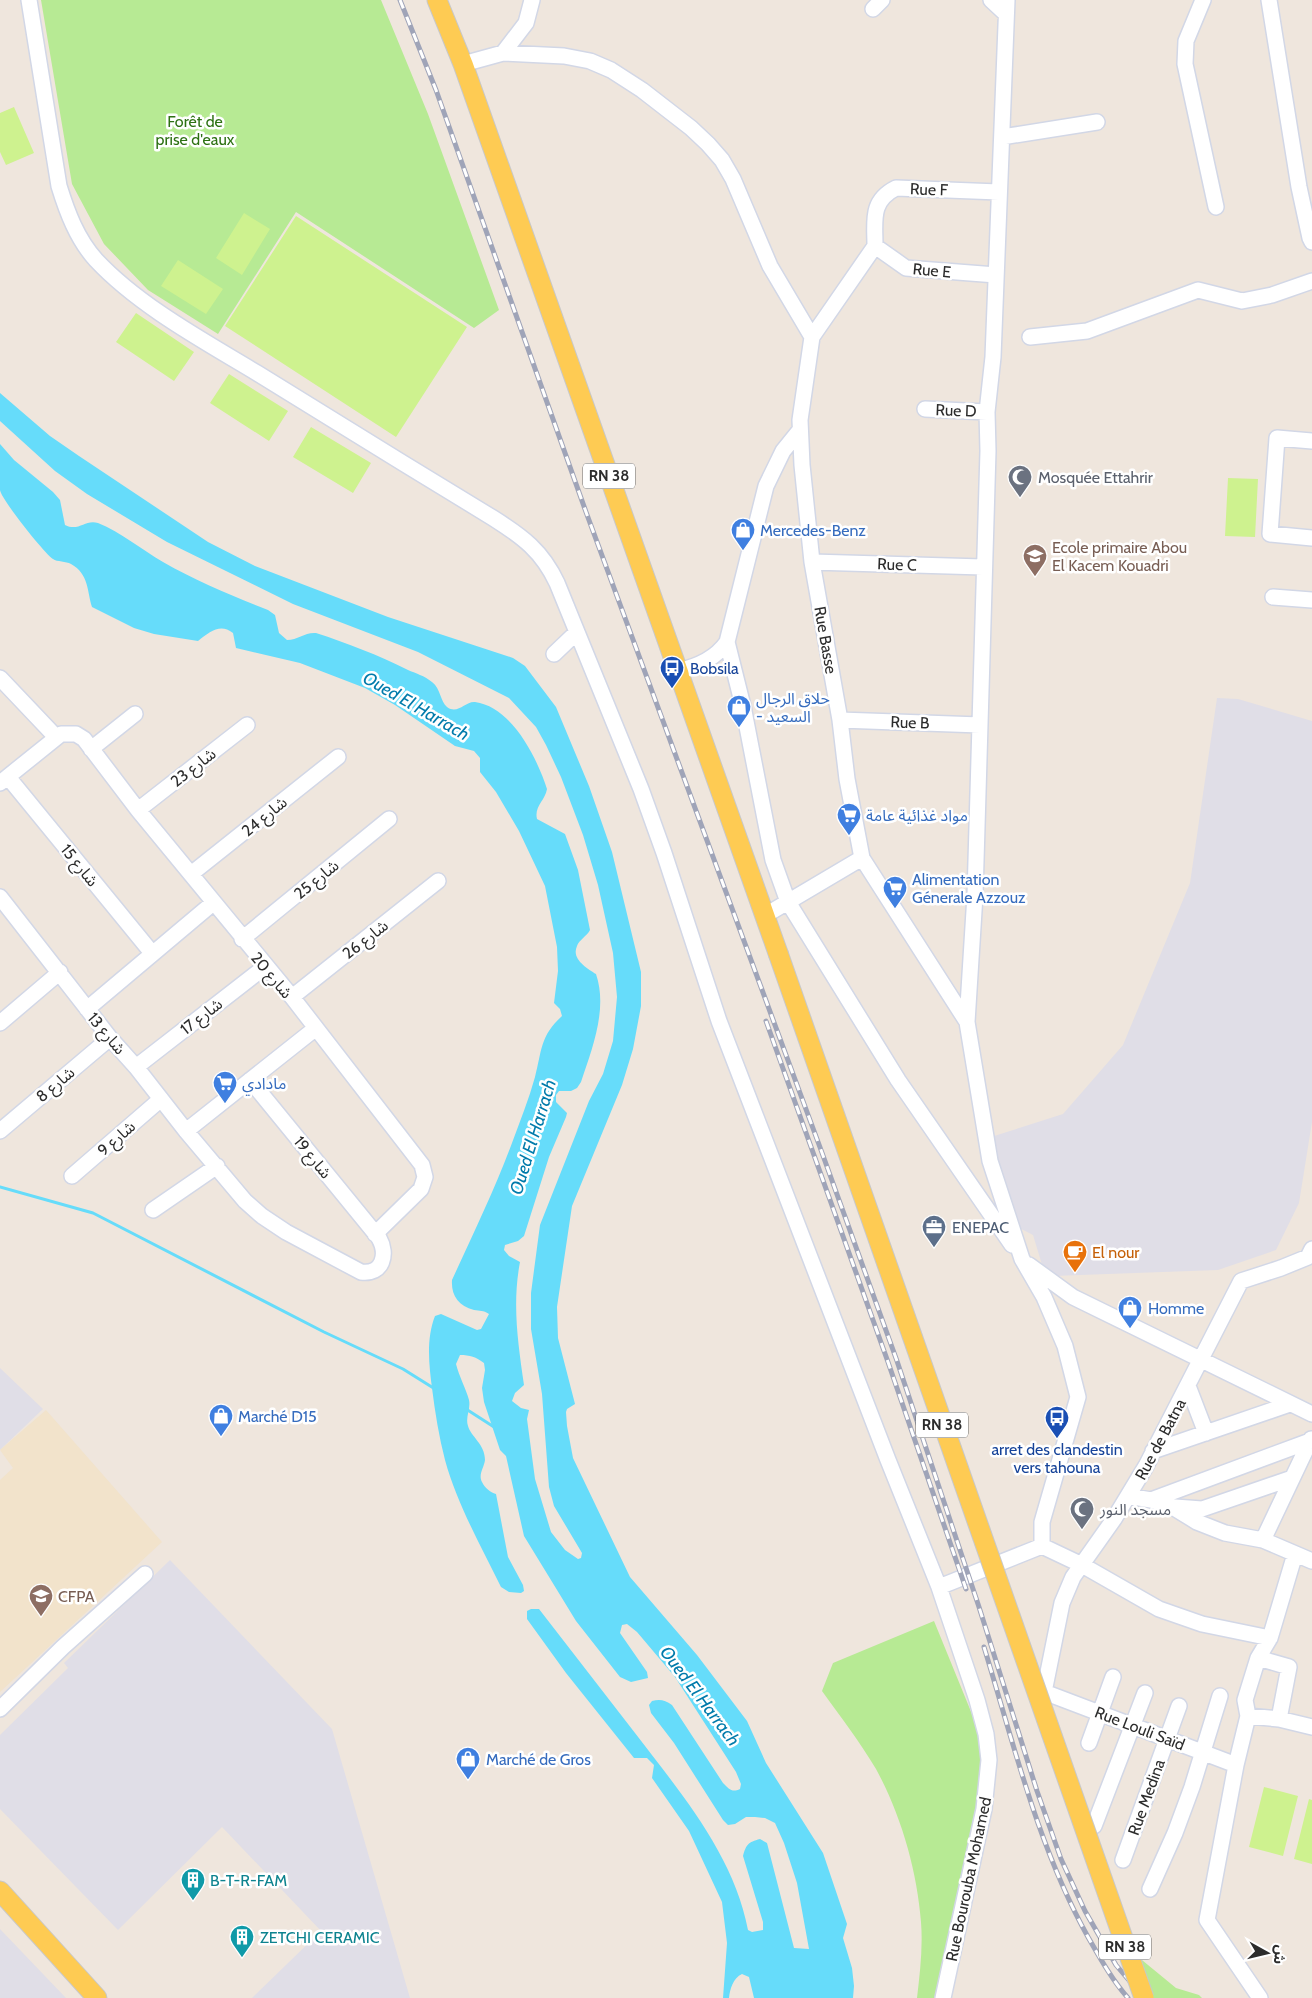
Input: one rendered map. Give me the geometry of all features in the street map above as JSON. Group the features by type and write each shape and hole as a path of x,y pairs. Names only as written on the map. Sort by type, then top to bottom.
{"main road":[{"name":"RN 38","path":"437,0 463,64 678,671 1144,1998"},
{"path":"0,1891 97,1998"}],"street":[{"name":"Rue Bourouba Mohamed","path":"30,0 59,186 67,211 79,236 95,259 131,293 177,323 523,538 543,557 551,570 644,798 723,1030 888,1460 939,1587 977,1700 986,1734 989,1760 984,1809 943,1998"},
{"path":"503,53 526,23 532,0"},
{"path":"991,0 1006,7 993,357 987,412 988,451 983,567 975,895 967,1022 990,1161 1022,1260 1073,1297 1312,1414"},
{"path":"1203,0 1186,41 1186,64 1216,207"},
{"path":"1269,0 1299,187 1312,242"},
{"path":"463,64 503,53 564,56 590,61 612,70 642,90 691,128 717,155 733,179 770,266 812,337"},
{"path":"1002,137 1097,122"},
{"name":"Rue F","path":"875,246 876,208 880,199 887,192 896,188 999,192"},
{"name":"Rue Basse","path":"875,246 812,337 801,404 800,430 812,562 840,720 847,779 862,858 967,1022"},
{"name":"Rue E","path":"875,246 906,268 996,275"},
{"path":"1030,337 1087,331 1198,290 1242,301 1272,295 1312,282"},
{"name":"Rue D","path":"926,409 987,412"},
{"path":"678,671 694,667 710,658 723,649 727,642 766,486 783,450 800,430"},
{"path":"1312,441 1277,438 1270,534 1312,538"},
{"name":"Rue C","path":"812,562 983,567"},
{"path":"1273,597 1312,600"},
{"path":"554,654 577,632"},
{"path":"727,642 743,706 773,860 788,902 898,1080 1022,1260 1044,1297 1066,1346 1078,1397 1042,1522 1042,1546"},
{"path":"0,678 56,737 4,780"},
{"path":"91,749 135,714"},
{"name":"Rue B","path":"840,720 980,725"},
{"name":"شارع 23","path":"138,810 247,725"},
{"name":"شارع 20","path":"56,737 66,733 76,734 84,740 242,939 292,997 419,1160 425,1171 425,1178 420,1189 376,1234"},
{"name":"شارع 24","path":"191,874 338,757"},
{"name":"شارع 15","path":"4,780 152,953"},
{"name":"شارع 25","path":"242,939 390,819"},
{"path":"764,916 862,858"},
{"name":"شارع 26","path":"292,997 438,881"},
{"name":"شارع 13","path":"0,897 110,1038 136,1067 186,1131 217,1166 233,1188 262,1216 286,1232 361,1272 373,1272 381,1264 384,1248 376,1234"},
{"path":"87,1009 213,903"},
{"name":"شارع 17","path":"136,1067 266,966"},
{"path":"0,1023 60,972"},
{"path":"186,1131 316,1028"},
{"name":"شارع 8","path":"0,1131 110,1038"},
{"name":"شارع 19","path":"250,1080 376,1234"},
{"name":"شارع 9","path":"72,1176 161,1099"},
{"path":"153,1210 217,1166"},
{"name":"Rue de Batna","path":"1044,1692 1062,1603 1073,1577 1128,1496 1188,1386 1241,1281 1280,1268 1311,1254"},
{"path":"1188,1386 1206,1433"},
{"path":"1153,1451 1290,1404"},
{"path":"1262,1540 1311,1439"},
{"path":"1151,1500 1311,1439"},
{"path":"1128,1496 1171,1506 1202,1509 1292,1478"},
{"path":"1171,1506 1196,1522 1225,1534 1262,1540 1312,1561"},
{"path":"939,1587 1042,1546 1082,1565 1160,1609 1202,1624 1270,1638"},
{"path":"1260,1998 1207,1920 1236,1765 1248,1716 1245,1700 1258,1658 1270,1638 1295,1554"},
{"path":"0,1709 63,1647 145,1574"},
{"path":"1258,1658 1289,1666 1279,1719"},
{"path":"1089,1743 1113,1677"},
{"name":"Rue Louli Saïd","path":"1044,1692 1236,1765"},
{"path":"1094,1826 1134,1726 1145,1693"},
{"path":"1150,1889 1175,1834 1192,1787 1220,1696"},
{"name":"Rue Medina","path":"1123,1860 1179,1706"},
{"path":"1248,1716 1279,1719 1312,1727"}],"shaded area":[{"name":"ENEPAC","path":"1217,698 1238,699 1312,721 1312,1122 1299,1203 1276,1250 1218,1270 1053,1276 1043,1268 1033,1235 1010,1223 991,1137 1063,1114 1123,1045 1190,883"},
{"path":"0,1368 43,1409 0,1450"},
{"name":"CFPA","path":"46,1410 162,1542 0,1692 0,1480 13,1468 0,1450"},
{"path":"170,1560 332,1729 410,1998 252,1998 321,1931 222,1827 118,1930 0,1809 0,1735 68,1668 64,1663"},
{"path":"0,1929 66,1998 0,1998"}],"green space":[{"name":"Forêt de prise d'eaux","path":"41,0 381,0 428,114 499,310 474,328 296,212 218,334 148,290 104,244 72,184"},
{"path":"14,107 34,153 6,165 0,152 0,113"},
{"path":"244,213 270,229 242,275 216,258"},
{"path":"296,216 467,327 396,437 225,326"},
{"path":"178,260 223,289 206,314 161,286"},
{"path":"136,313 194,352 174,381 116,342"},
{"path":"229,374 288,411 269,441 210,403"},
{"path":"311,427 371,463 353,493 293,457"},
{"path":"1228,478 1258,479 1255,537 1225,536"},
{"path":"934,1621 974,1719 980,1739 980,1785 940,1998 917,1998 922,1931 916,1883 906,1843 893,1805 876,1769 822,1691 833,1663"},
{"path":"1264,1787 1298,1796 1283,1856 1249,1847"},
{"path":"1309,1799 1312,1800 1312,1864 1294,1859"},
{"path":"1131,1951 1176,1988 1199,1995 1202,1998 1151,1998"}],"water":[{"name":"Oued El Harrach","path":"0,393 50,436 208,542 255,566 388,617 513,658 525,666 556,707 589,786 612,852 641,972 641,1006 633,1049 622,1085 572,1206 557,1307 558,1338 575,1404 567,1409 566,1412 573,1458 630,1577 697,1655 747,1721 766,1763 823,1853 847,1924 843,1938 852,1968 853,1998 754,1998 749,1977 742,1974 734,1981 729,1998 723,1998 727,1943 722,1902 689,1831 652,1778 654,1765 647,1758 634,1758 566,1673 527,1619 527,1611 539,1609 687,1801 718,1850 731,1876 741,1902 748,1930 752,1932 763,1930 763,1922 743,1856 747,1847 753,1841 760,1839 767,1843 794,1948 809,1949 797,1883 784,1843 775,1823 765,1818 746,1817 735,1824 728,1825 723,1820 674,1743 651,1713 649,1705 652,1701 662,1700 672,1705 723,1783 729,1789 740,1789 741,1784 736,1772 675,1677 637,1632 627,1624 622,1625 620,1633 647,1672 648,1678 631,1682 620,1677 576,1621 524,1536 506,1456 500,1450 484,1402 482,1388 485,1370 484,1363 470,1356 460,1355 456,1364 469,1400 467,1423 483,1449 485,1460 481,1479 486,1488 496,1494 508,1557 523,1585 524,1591 521,1593 509,1592 501,1587 463,1509 445,1460 437,1424 430,1370 429,1343 432,1325 435,1316 441,1314 477,1330 481,1329 489,1314 468,1308 460,1303 454,1295 452,1280 505,1160 530,1094 543,1044 549,1030 562,1016 560,1009 554,1003 558,971 557,947 545,886 519,831 496,792 480,772 480,758 474,751 455,746 395,705 365,688 300,663 236,648 233,633 228,630 215,630 198,641 154,634 134,628 92,607 86,583 77,568 67,562 55,560 48,555 7,504 0,490 0,444 14,460 60,500 65,525 74,527 93,522 98,523 115,531 188,576 268,610 275,615 279,633 287,640 316,633 385,659 426,678 435,685 443,702 451,709 458,709 471,702 488,706 500,713 511,724 530,749 547,789 538,807 537,819 565,834 578,870 590,930 578,944 576,955 581,963 596,974 600,1001 597,1029 581,1082 577,1088 571,1091 559,1091 556,1095 556,1102 567,1113 549,1157 524,1236 518,1241 505,1245 504,1250 509,1256 520,1262 516,1308 524,1385 515,1393 512,1401 521,1408 529,1410 527,1419 535,1479 551,1532 565,1550 578,1559 581,1558 582,1553 554,1506 549,1487 542,1394 531,1329 531,1293 540,1225 589,1101 603,1074 613,1041 617,997 613,953 598,885 583,835 561,777 546,745 536,727 509,698 418,652 293,604 167,542 87,494 55,471 0,421"}],"waterway":[{"path":"0,1187 93,1213 324,1332 403,1369 435,1389"},
{"path":"466,1409 494,1427"}],"railway":[{"path":"400,0 436,90 586,512 897,1361 979,1607 1037,1791 1061,1859 1085,1911 1116,1965 1144,1998"},
{"path":"766,1021 888,1362 966,1589"},
{"path":"984,1647 1028,1795 1055,1868 1070,1903 1088,1937 1111,1976 1128,1998"}],"place":[{"name":"Mosquée Ettahrir","path":"1020,498"},
{"name":"Mercedes-Benz","path":"743,551"},
{"name":"Ecole primaire Abou El Kacem Kouadri","path":"1035,577"},
{"name":"Bobsila","path":"672,689"},
{"name":"حلاق الرجال - السعيد","path":"739,728"},
{"name":"مواد غذائية عامة","path":"849,836"},
{"name":"Alimentation Génerale Azzouz","path":"895,909"},
{"name":"مادادي","path":"225,1104"},
{"name":"ENEPAC","path":"934,1248"},
{"name":"El nour","path":"1075,1273"},
{"name":"Homme","path":"1130,1329"},
{"name":"Marché D15","path":"221,1437"},
{"name":"arret des clandestin vers tahouna","path":"1057,1439"},
{"name":"مسجد النور","path":"1082,1530"},
{"name":"CFPA","path":"41,1617"},
{"name":"Marché de Gros","path":"468,1780"},
{"name":"B-T-R-FAM","path":"193,1901"},
{"name":"ZETCHI CERAMIC","path":"242,1958"}]}
